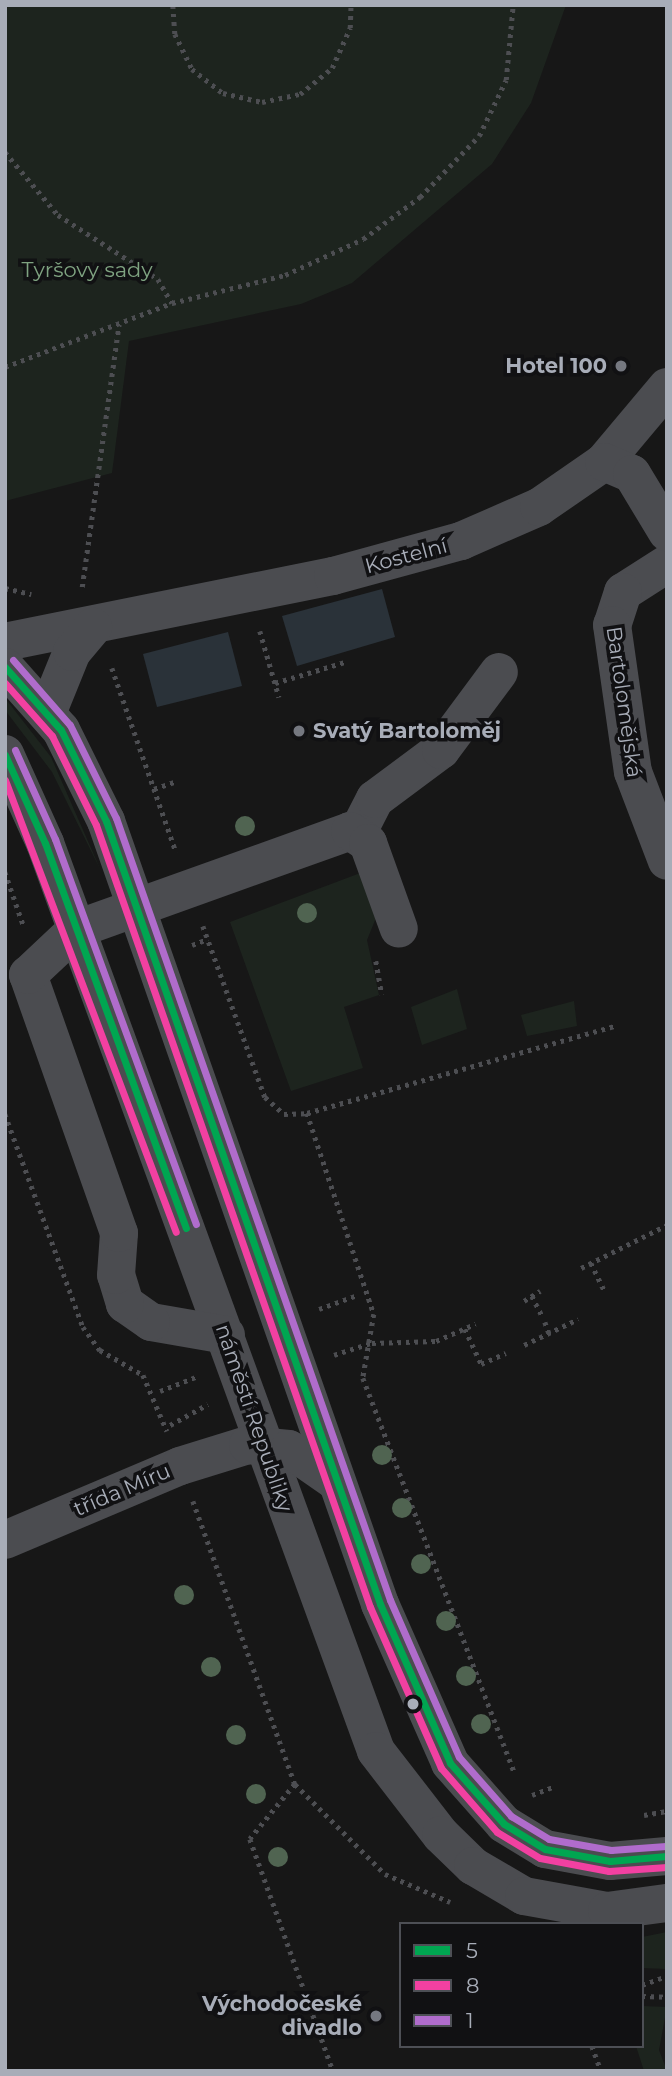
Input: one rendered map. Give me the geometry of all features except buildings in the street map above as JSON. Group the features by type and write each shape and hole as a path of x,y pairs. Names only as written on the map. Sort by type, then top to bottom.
{"street":[{"name":"Kostelní","path":"5,642 93,627 333,576 479,535 539,507 604,462 667,387"},
{"path":"604,462 632,474 667,533"},
{"name":"Bartolomějská","path":"667,564 624,592 612,625 634,779 667,861"},
{"path":"48,712 72,652 93,627"},
{"path":"5,667 48,712 96,798 137,907 335,1481 422,1709 465,1786 504,1824 545,1849 610,1861 667,1856"},
{"path":"226,1335 142,1319 125,1304 116,1275 119,1233 28,982 31,970 77,929 189,888 358,832 375,799 440,750 499,672"},
{"name":"náměstí Republiky","path":"5,754 77,929 226,1335 252,1445 364,1726 422,1816 474,1866 524,1896 607,1911 667,1903"},
{"path":"358,832 368,843 399,929"},
{"path":"252,1445 289,1449 335,1481"},
{"name":"třída Míru","path":"5,1540 252,1445"}],"path":[{"path":"173,5 175,34 192,69 223,93 262,103 300,94 332,68 350,29 351,5"},
{"path":"5,367 172,303 285,275 363,239 420,197 479,136 496,108 512,50 513,5"},
{"path":"5,152 58,215 158,279 172,303"},
{"path":"81,591 119,325"},
{"path":"93,627 265,1097 284,1114 307,1113 614,1026"},
{"path":"263,642 279,697"},
{"path":"275,682 348,661"},
{"path":"154,789 177,781"},
{"path":"5,872 22,918 31,970"},
{"path":"192,945 208,939"},
{"path":"307,1113 368,1292 372,1343 363,1378 520,1786"},
{"path":"5,1114 87,1334 100,1350 143,1375 153,1394"},
{"path":"580,1268 667,1225"},
{"path":"591,1263 604,1290"},
{"path":"524,1301 540,1291"},
{"path":"312,1312 355,1296"},
{"path":"532,1296 549,1333"},
{"path":"524,1345 578,1319"},
{"path":"327,1358 372,1343 417,1344 475,1324"},
{"path":"465,1329 481,1364 506,1353"},
{"path":"160,1391 205,1373"},
{"path":"194,1503 295,1784 385,1874 454,1904"},
{"path":"295,1784 250,1839 333,2071"},
{"path":"525,1798 555,1786"},
{"path":"644,1984 667,1976"},
{"path":"644,1996 667,1997"},
{"path":"593,2048 601,2071"}],"green space":[{"name":"Tyršovy sady","path":"5,5 566,5 531,103 492,164 352,283 301,304 129,341 112,473 5,501"},
{"path":"5,698 51,757 101,871 52,772 5,710"},
{"path":"363,872 378,913 367,940 379,995 344,1007 363,1068 291,1091 230,922"},
{"path":"457,989 467,1029 422,1045 411,1007"},
{"path":"574,1001 577,1026 527,1036 521,1015"},
{"path":"667,1932 667,1969 644,1968 644,1937"},
{"path":"644,2006 667,2007 659,2050 667,2071 644,2071 637,2048 644,2048"}],"shaded area":[{"path":"382,589 395,637 297,666 282,616"},
{"path":"228,632 242,686 157,707 143,654"}],"transit line":[{"name":"1","path":"13,660 70,725 116,818 390,1600 459,1757 511,1816 549,1839 611,1850 666,1846"},
{"name":"5","path":"5,667 61,730 106,821 380,1604 450,1763 504,1824 545,1849 610,1861 667,1856"},
{"name":"8","path":"5,683 52,736 96,825 370,1607 441,1768 497,1832 540,1858 609,1871 667,1867"},
{"name":"1","path":"15,750 55,839 196,1224"},
{"name":"5","path":"5,755 45,843 186,1228"},
{"name":"8","path":"5,780 176,1232"}],"place":[{"name":"Hotel 100","path":"621,366"},
{"name":"Svatý Bartoloměj","path":"299,731"},
{"name":"Východočeské divadlo","path":"376,2016"}]}
